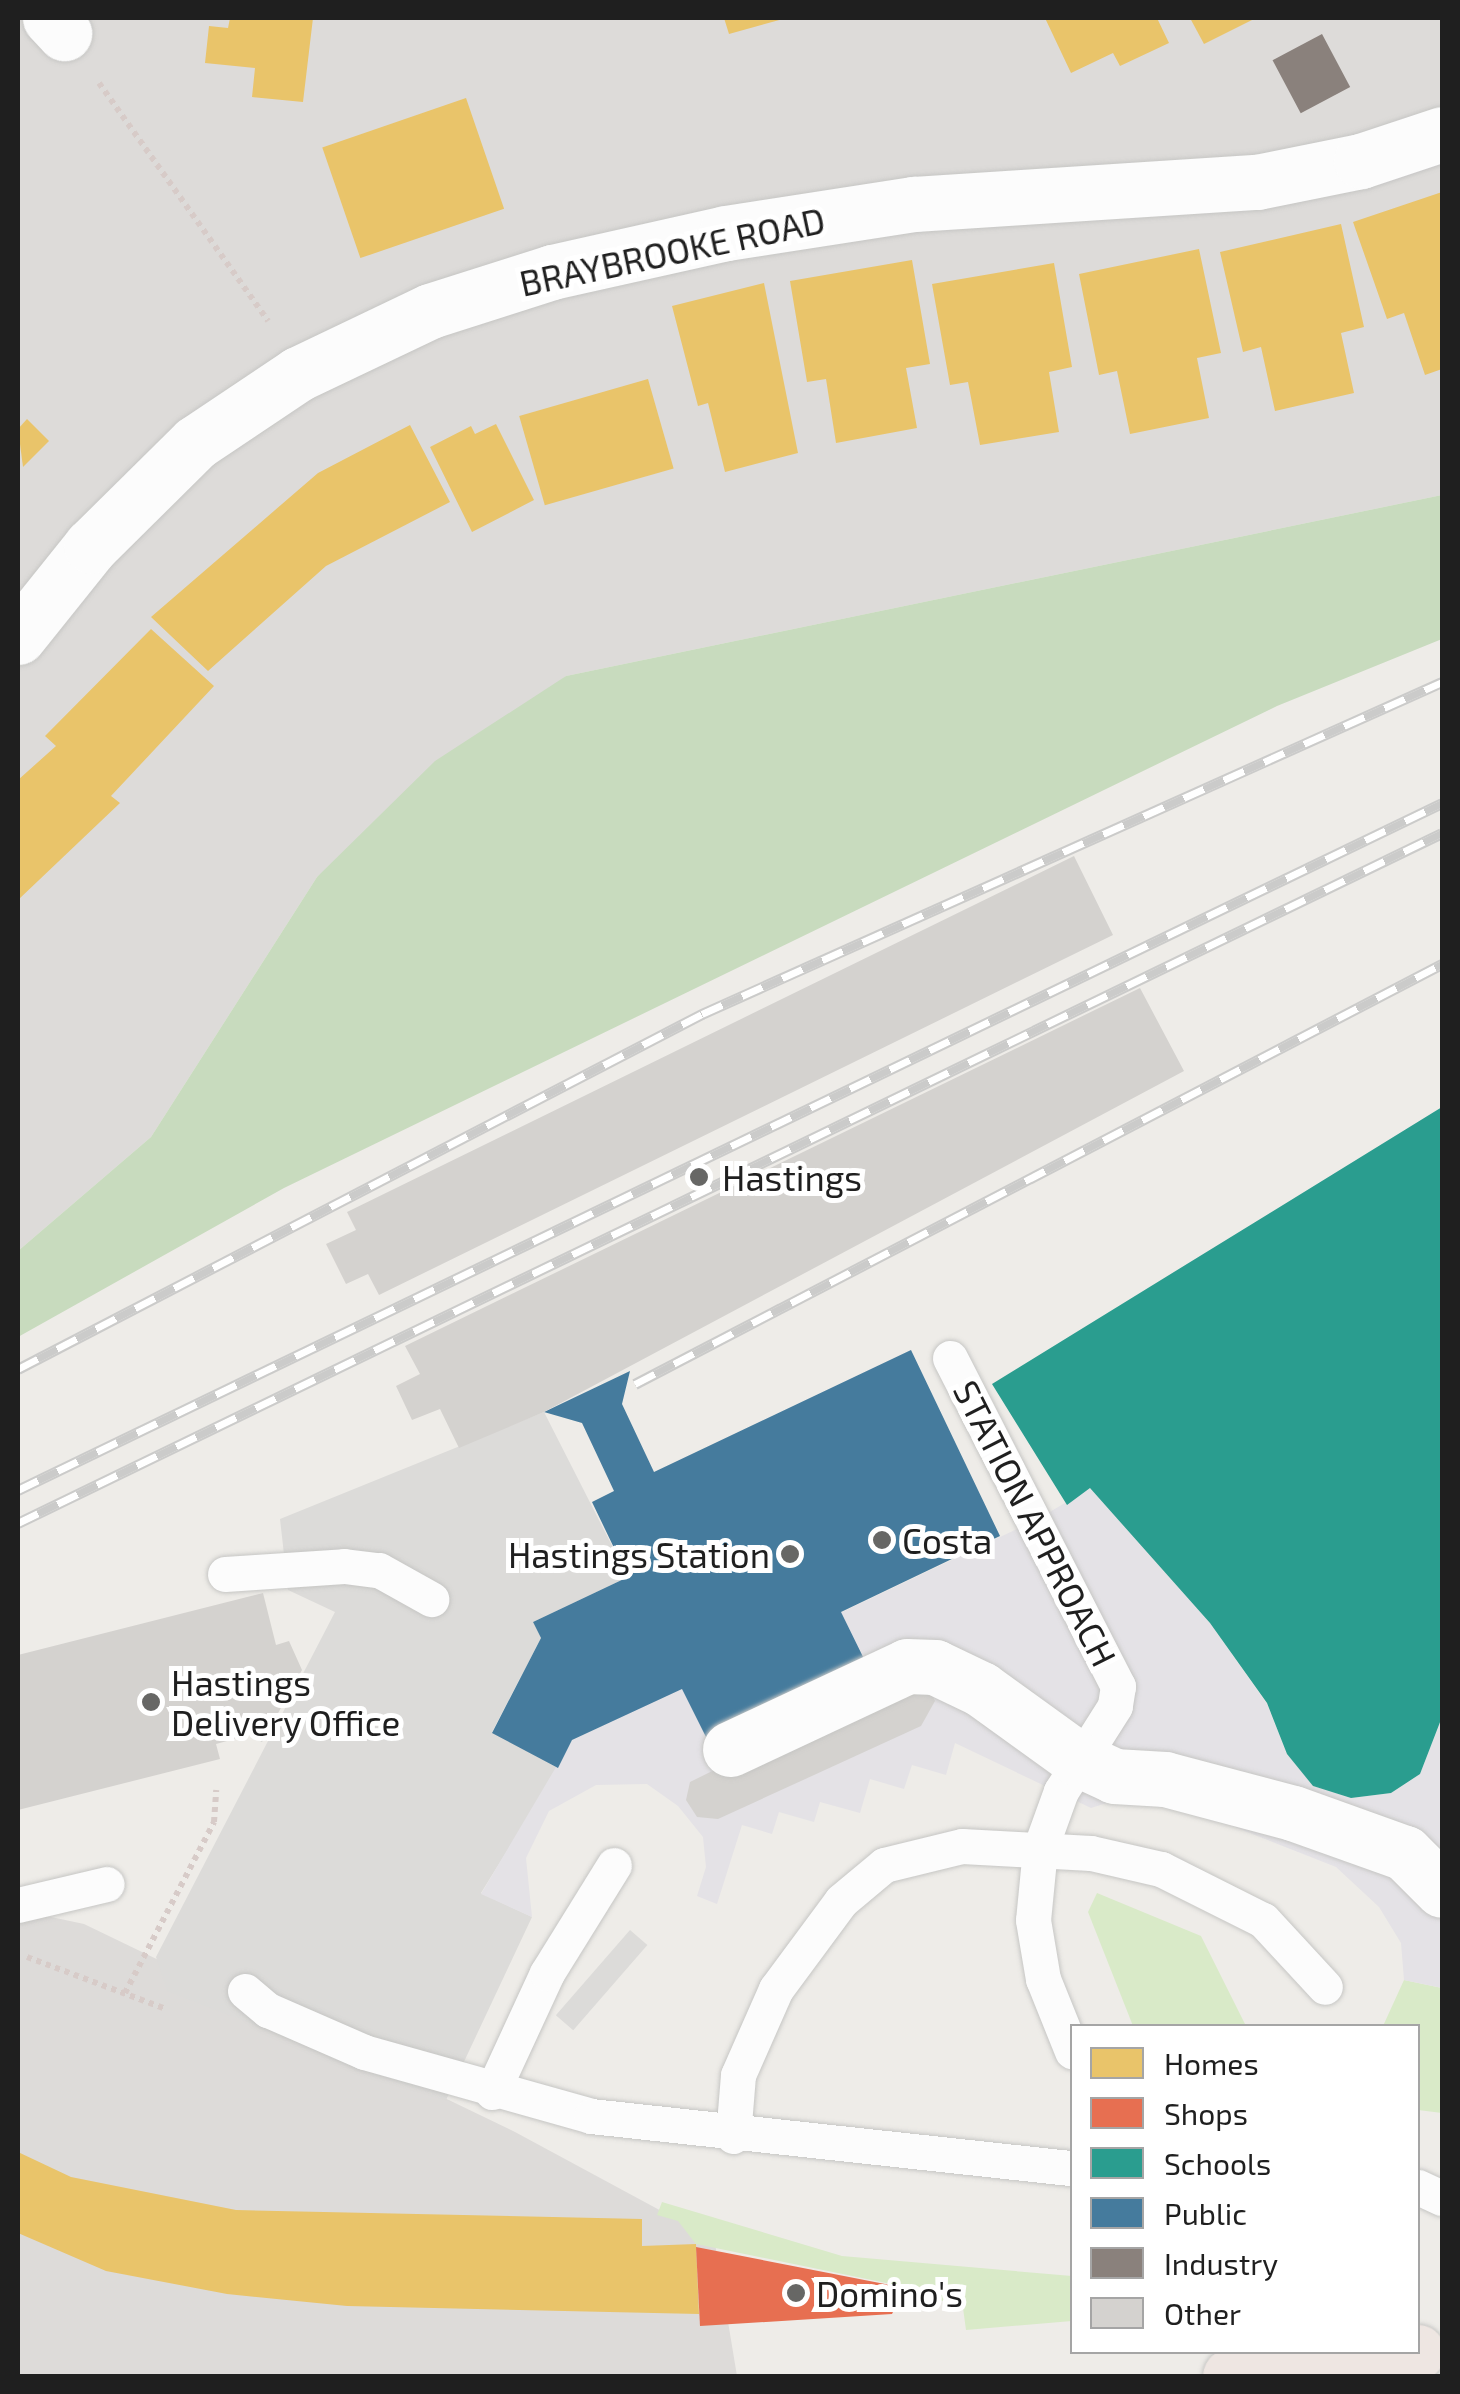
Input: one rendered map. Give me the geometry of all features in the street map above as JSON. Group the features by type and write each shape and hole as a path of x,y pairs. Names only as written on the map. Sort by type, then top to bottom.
{"highway":[{"path":"1230,2376 1401,2354"}],"street":[{"name":"BRAYBROOKE ROAD","path":"18,637 90,546 194,443 298,374 430,310 552,272 726,233 914,204 1258,182 1361,161 1442,134"},
{"path":"730,1749 907,1666 935,1667 981,1689 1078,1759 1114,1776 1134,1776 1294,1813 1435,1866"}],"lane":[{"name":"STATION APPROACH","path":"950,1358 1118,1686 1116,1706 1078,1759 1040,1849 1034,1920 1044,1979 1070,2045"},
{"path":"225,1574 344,1566 379,1570 431,1599"},
{"path":"733,2136 738,2075 776,1989 841,1902 884,1864 962,1846 1040,1849 1161,1869 1264,1920 1325,1987"},
{"path":"492,2092 547,1973 614,1864"},
{"path":"18,1906 107,1884"},
{"path":"245,1991 268,2010 364,2052 492,2092 591,2116 733,2136 1070,2168"}],"path":[{"path":"57,25 268,320"},
{"path":"124,1993 214,1822 216,1790"},
{"path":"18,1953 166,2009"}],"shaded area":[{"path":"18,18 1442,18 1442,495 566,676 317,877 151,1137 18,1251"},
{"path":"544,1412 628,1577 533,1622 541,1638 492,1732 558,1768 481,1893 532,1917 446,2100 167,1991 156,1957 335,1612 288,1590 280,1519"},
{"path":"1090,1488 1210,1623 1267,1704 1287,1754 1313,1786 1351,1798 1391,1793 1420,1774 1442,1717 1442,1988 1404,1980 1401,1943 1379,1907 1336,1867 1144,1791 1091,1808 955,1743 946,1775 912,1765 904,1789 870,1779 860,1813 820,1802 814,1822 779,1812 772,1834 742,1825 717,1904 697,1896 706,1867 703,1837 678,1806 647,1784 596,1785 549,1811 526,1858 532,1917 481,1894 572,1740 1038,1519"},
{"path":"18,1910 84,1924 515,2132 678,2220 712,2225 737,2376 18,2376"},
{"path":"630,1930 647,1945 573,2030 556,2015"}],"green space":[{"path":"1442,495 1442,639 1277,706 284,1188 18,1337 18,1251 151,1137 317,877 435,761 566,676"},
{"path":"1097,1893 1201,1936 1245,2024 1132,2024 1088,1912"},
{"path":"1404,1980 1442,1988 1442,2113 1420,2110 1420,2024 1384,2024"},
{"path":"662,2202 842,2256 1070,2276 1070,2321 966,2330 963,2308 896,2285 696,2244 678,2221 657,2215"}],"building: Homes":[{"path":"230,18 313,18 303,102 252,97 255,68 205,63 209,26 228,28"},
{"path":"724,18 783,18 783,19 729,34"},
{"path":"1045,18 1157,18 1169,43 1120,66 1113,53 1071,73"},
{"path":"1190,18 1256,18 1204,44"},
{"path":"466,98 504,209 360,258 322,147"},
{"path":"1442,192 1442,369 1425,375 1404,313 1387,319 1353,222"},
{"path":"1341,224 1364,327 1341,333 1354,393 1275,411 1261,347 1243,352 1220,252"},
{"path":"1199,249 1221,353 1197,358 1209,418 1130,434 1117,371 1099,375 1079,274"},
{"path":"912,260 930,364 906,368 917,428 836,443 826,379 807,382 790,281"},
{"path":"1054,263 1072,367 1049,372 1059,432 980,445 968,382 950,385 932,284"},
{"path":"764,283 798,453 725,472 708,403 698,406 672,306"},
{"path":"648,379 674,468 545,505 519,416"},
{"path":"27,419 49,441 23,467 18,429"},
{"path":"496,424 534,500 472,532 430,447 471,426 475,434"},
{"path":"410,425 450,502 326,566 208,671 151,617 318,473"},
{"path":"151,629 214,686 111,796 120,803 18,900 18,780 56,746 45,736"},
{"path":"18,2152 71,2177 236,2210 642,2219 642,2246 696,2244 699,2314 347,2306 227,2294 106,2271 18,2233"}],"building: Shops":[{"name":"Domino's","path":"696,2247 890,2285 899,2300 892,2314 700,2326"}],"building: Schools":[{"path":"1442,1107 1442,1717 1420,1774 1391,1793 1351,1798 1313,1786 1287,1754 1267,1703 1210,1623 1090,1488 1067,1505 992,1384"}],"building: Public":[{"name":"Hastings Station","path":"911,1350 1000,1536 841,1612 867,1665 708,1741 682,1689 572,1740 558,1768 492,1733 541,1638 533,1622 628,1577 592,1502 614,1491 582,1423 544,1412 630,1371 622,1404 654,1472"}],"building: Industry":[{"path":"1322,34 1350,87 1301,113 1273,60"}],"building: Other":[{"path":"1074,856 1113,935 379,1295 368,1274 346,1284 326,1244 356,1230 347,1212"},
{"path":"1140,988 1184,1071 544,1412 459,1448 440,1409 412,1420 396,1386 420,1374 405,1346"},
{"name":"Hastings Delivery Office","path":"263,1593 276,1645 289,1641 302,1670 262,1742 249,1735 216,1744 220,1759 18,1810 18,1655"},
{"path":"903,1677 927,1685 935,1701 921,1726 718,1819 697,1817 686,1800 690,1782"}],"railway":[{"path":"18,1369 702,1014 1442,682"},
{"path":"18,1490 1442,803"},
{"path":"18,1523 1442,833"},
{"path":"635,1384 1442,964"}],"place":[{"name":"Hastings","path":"699,1177"},
{"name":"Costa","path":"882,1540"},
{"name":"Hastings Station","path":"790,1554"},
{"name":"Hastings Delivery Office","path":"151,1702"},
{"name":"Domino's","path":"796,2293"}]}
